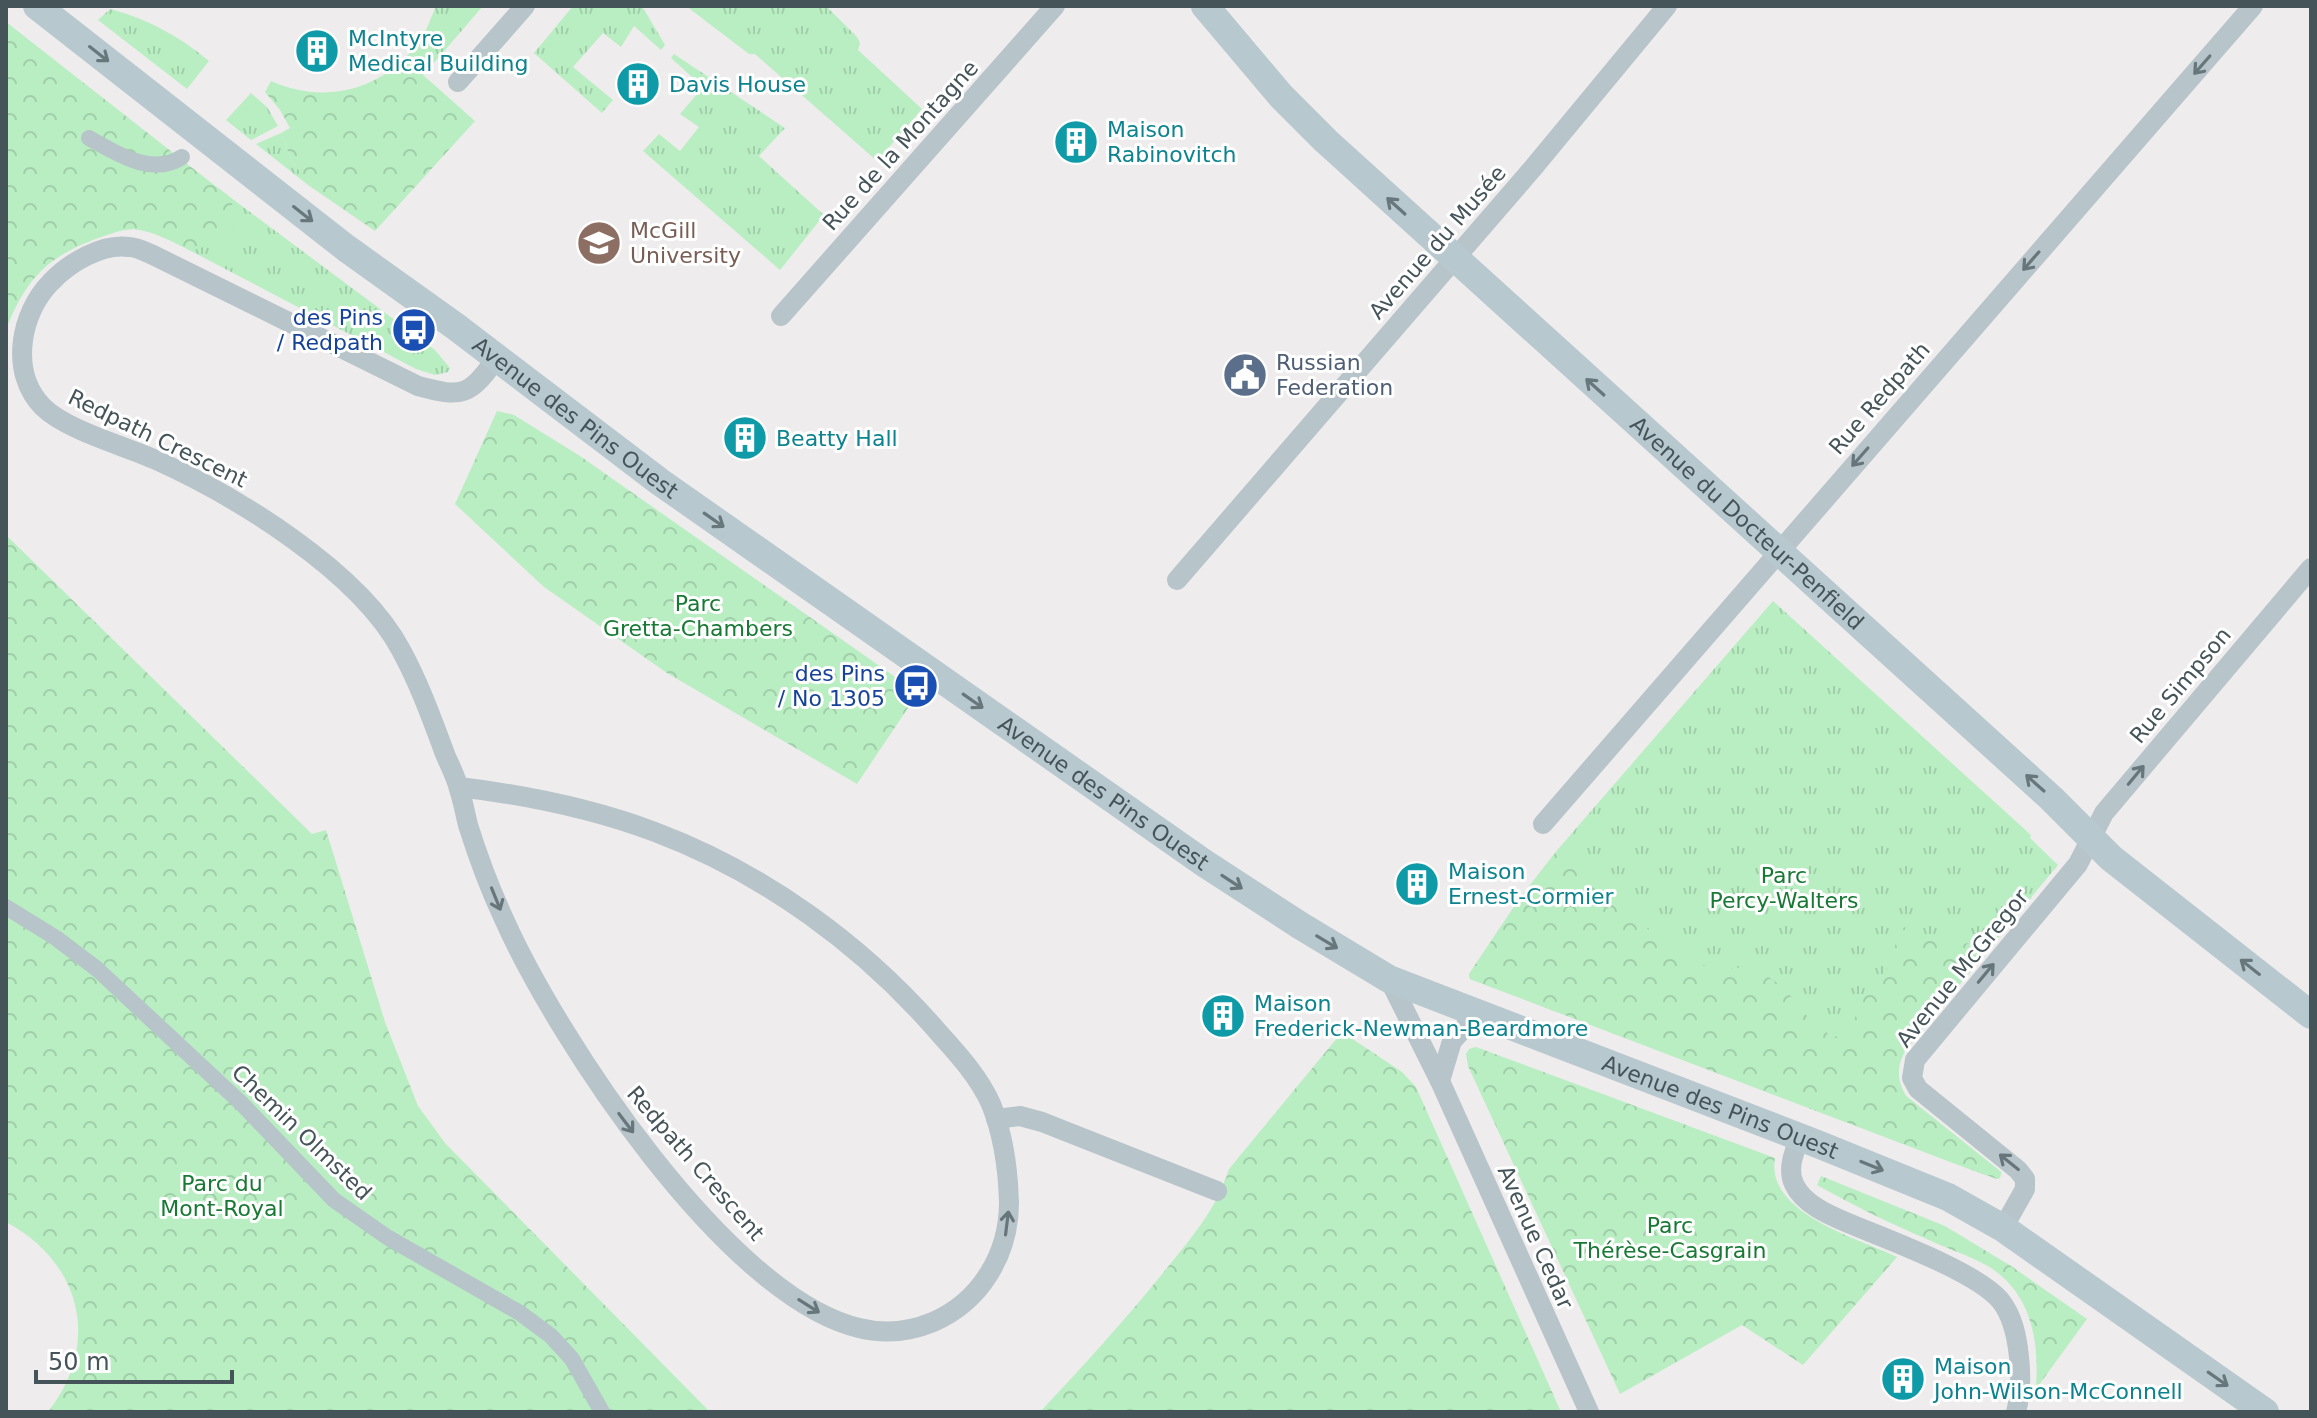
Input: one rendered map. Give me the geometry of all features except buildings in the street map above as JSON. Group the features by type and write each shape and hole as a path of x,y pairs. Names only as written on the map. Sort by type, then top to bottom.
{"main road":[{"name":"Avenue des Pins Ouest","path":"37,6 346,248 660,482 1192,855 1389,979 1948,1197 2003,1228 2265,1412"},
{"name":"Avenue du Docteur-Penfield","path":"1205,6 1288,104 2051,798 2111,858 2311,1015"}],"street":[{"path":"458,82 525,6"},
{"name":"Rue de la Montagne","path":"781,316 1055,6"},
{"name":"Avenue du Musée","path":"1177,580 1533,168 1667,6"},
{"name":"Rue Redpath","path":"1543,824 2253,6"},
{"path":"89,138 128,159 147,164 167,164 182,157"},
{"name":"Redpath Crescent","path":"459,787 564,804 622,821 699,851 765,887 842,940 904,995 970,1069 985,1091 996,1119 1005,1161 1009,1205 1007,1229 996,1261 979,1287 943,1317 900,1331 877,1331 855,1327 813,1309 734,1247 666,1172 613,1106 543,996 511,934 468,826 459,787 406,659 371,607 301,546 247,508 179,471 47,411 30,388 22,345 27,321 47,286 73,264 121,246 138,248 153,255 418,386 450,393 465,391 478,385 496,359"},
{"name":"Rue Simpson","path":"2090,838 2104,813 2311,568"},
{"name":"Avenue McGregor","path":"2003,1228 2025,1189 2025,1179 1918,1089 1912,1078 1913,1065 2078,864 2090,838"},
{"name":"Chemin Olmsted","path":"6,907 56,938 97,969 241,1103 334,1200 425,1260 520,1313 551,1336 572,1359 602,1412"},
{"name":"Avenue Cedar","path":"1389,979 1440,1081 1589,1412"},
{"path":"1440,1081 1452,1041 1477,1014"},
{"path":"996,1119 1020,1116 1042,1122 1217,1191"},
{"path":"1800,1137 1791,1176 1797,1190 1807,1200 1836,1218 1968,1276 2000,1300 2011,1319 2018,1342 2020,1380 2016,1412"}],"green space":[{"path":"436,6 483,6 433,64 409,54 424,35"},
{"path":"573,6 642,6 665,45 661,50 634,26 621,47 603,33 573,67 613,100 602,113 534,53"},
{"path":"686,6 826,6 857,37 860,43 858,50 922,109 877,161 755,54 749,54"},
{"path":"110,9 162,29 209,61 187,89 98,20"},
{"path":"6,22 159,144 435,350 450,368 448,372 435,375 416,369 177,244 156,234 134,229 80,245 51,262 30,283 6,329"},
{"path":"6,22 232,199 233,235 191,251 156,234 134,229 80,245 51,262 30,283 6,329"},
{"path":"409,54 433,64 423,75 475,121 375,231 308,185 292,162 281,133 290,128 265,92 271,81 308,92 344,90 379,78"},
{"path":"674,54 785,128 759,156 824,215 780,270 643,151 659,134 680,151 699,127 680,114 703,87 671,58"},
{"path":"251,93 267,107 278,126 251,140 226,120"},
{"path":"281,133 292,162 310,183 308,185 256,144"},
{"name":"Parc Gretta-Chambers","path":"497,411 514,415 580,456 918,693 857,784 667,673 544,587 455,504"},
{"name":"Parc du Mont-Royal","path":"6,535 312,834 326,830 385,1022 418,1106 445,1143 710,1412 48,1412 65,1386 75,1359 78,1332 75,1306 66,1282 52,1259 32,1239 6,1222"},
{"name":"Parc Percy-Walters","path":"1773,601 2031,835 2030,838 2058,865 1912,1040 1899,1067 1906,1096 2001,1172 2000,1178 1958,1165 1470,979 1469,974 1520,898 1559,848"},
{"path":"1559,848 1601,878 1638,922 1694,962 1718,970 1743,967 1764,974 1782,986 1807,1016 1831,1036 1842,1037 1850,1029 1863,998 1888,967 1896,936 1904,927 1946,943 1972,942 2003,922 2029,894 2032,897 1904,1052 1899,1069 1899,1080 1906,1096 2001,1172 2000,1178 1470,979 1469,974 1520,898"},
{"path":"1342,1032 1402,1072 1416,1087 1561,1412 1040,1412 1121,1323 1186,1245 1211,1209 1229,1169"},
{"name":"Parc Thérèse-Casgrain","path":"1476,1047 1775,1158 1776,1177 1784,1194 1799,1208 1838,1232 1897,1257 1803,1365 1742,1325 1620,1394 1468,1066 1466,1054"},
{"path":"1821,1176 1945,1226 2011,1266 2087,1319 2036,1389 2036,1355 2030,1322 2016,1292 2005,1279 1979,1261 1889,1222 1817,1185"}],"place":[{"name":"McIntyre Medical Building","path":"317,51"},
{"name":"Davis House","path":"638,84"},
{"name":"Maison Rabinovitch","path":"1076,142"},
{"name":"McGill University","path":"599,243"},
{"name":"des Pins / Redpath","path":"414,330"},
{"name":"Russian Federation","path":"1245,375"},
{"name":"Beatty Hall","path":"745,438"},
{"name":"des Pins / No 1305","path":"916,686"},
{"name":"Maison Ernest-Cormier","path":"1417,884"},
{"name":"Maison Frederick-Newman-Beardmore","path":"1223,1016"},
{"name":"Maison John-Wilson-McConnell","path":"1903,1379"}]}
